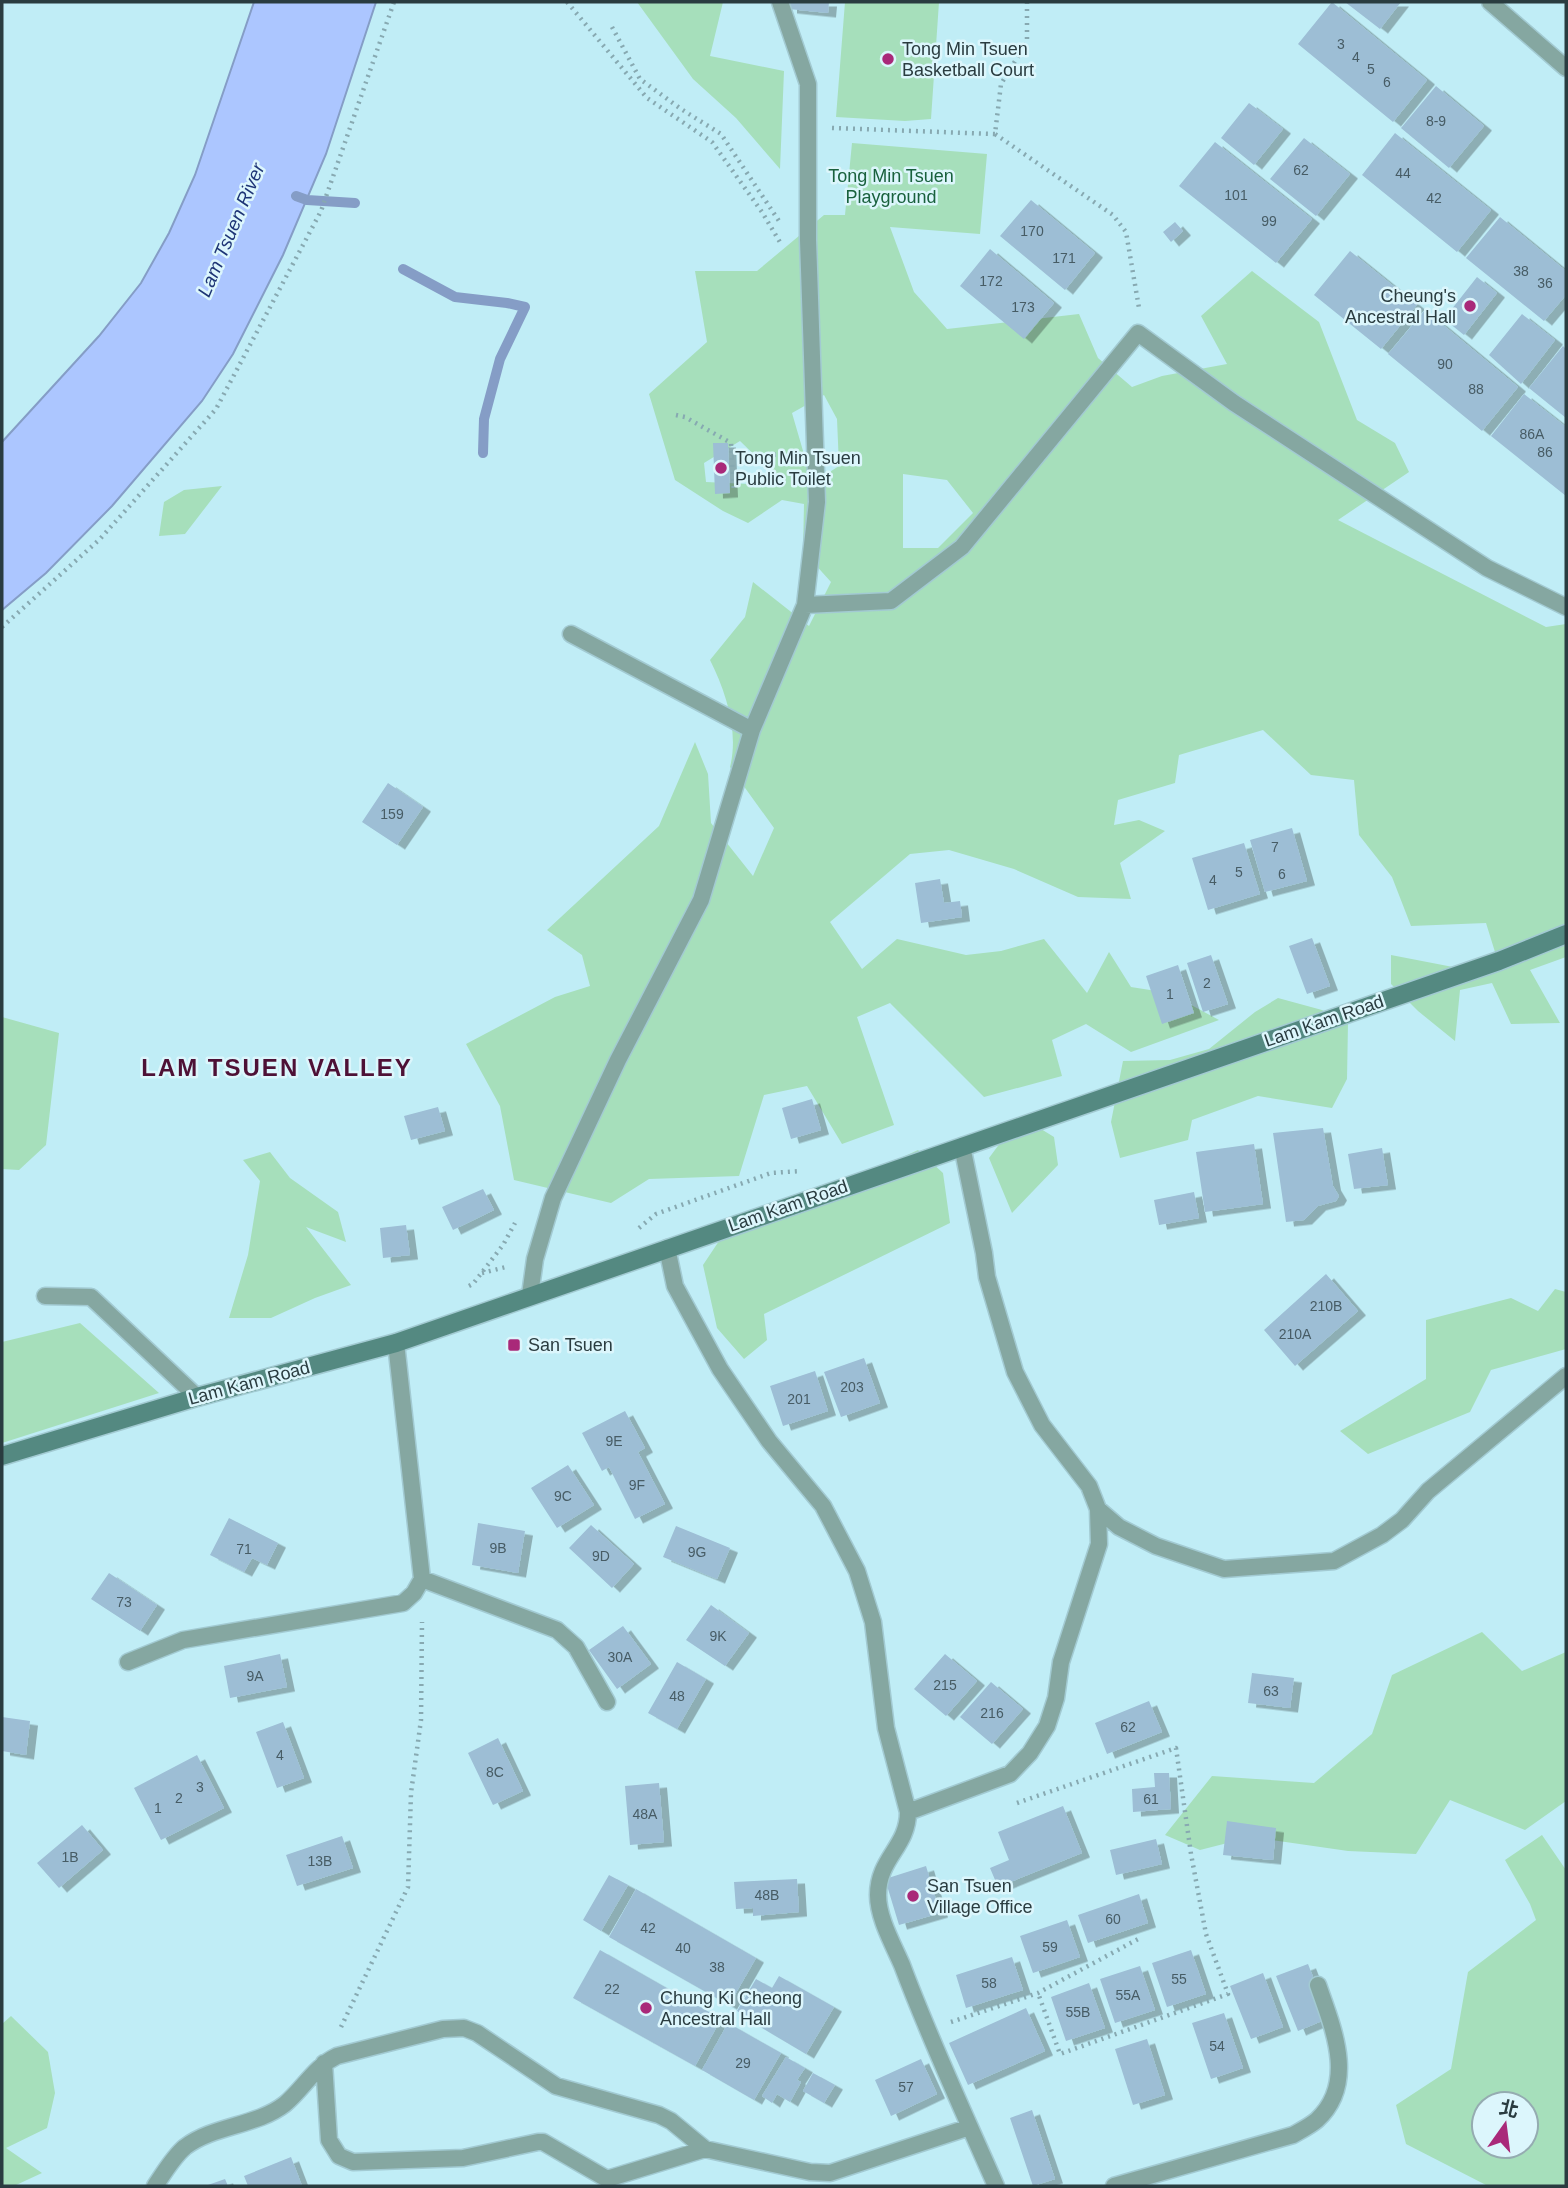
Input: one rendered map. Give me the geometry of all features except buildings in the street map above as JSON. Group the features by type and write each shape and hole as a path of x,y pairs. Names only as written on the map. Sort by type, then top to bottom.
{"main road":[{"name":"Lam Kam Road","path":"2,1456 197,1397 396,1343 1499,961 1566,934"}],"lane":[{"path":"530,1295 535,1259 553,1198 618,1060 701,900 752,730 805,605 817,502 809,257 808,84 780,2"},
{"path":"1490,2 1566,68"},
{"path":"805,605 891,601 962,547 1138,333 1234,403 1487,568 1566,607"},
{"path":"571,634 752,730"},
{"path":"908,1812 1010,1774 1030,1753 1048,1726 1056,1698 1061,1662 1099,1544 1098,1509 1088,1486 1042,1425 1014,1371 986,1277 984,1253 962,1146"},
{"path":"667,1248 675,1286 720,1369 769,1441 823,1506 857,1571 873,1622 886,1728 908,1812 908,1825 904,1834 881,1871 878,1899 926,2030 996,2186"},
{"path":"45,1296 91,1297 197,1397"},
{"path":"128,1662 183,1640 403,1603 414,1593 422,1579 396,1343"},
{"path":"1098,1509 1119,1527 1156,1546 1224,1569 1334,1561 1382,1535 1402,1520 1428,1491 1566,1376"},
{"path":"422,1579 557,1630 576,1647 607,1702"},
{"path":"1114,2186 1293,2135 1317,2120 1334,2097 1340,2077 1335,2034 1318,1985"},
{"path":"155,2186 185,2147 208,2135 264,2115 284,2104 324,2063 337,2056 443,2029 464,2028 477,2033 556,2086 659,2115 671,2121 705,2149 810,2172 831,2173 970,2126"},
{"path":"324,2063 330,2140 339,2157 353,2162 463,2158 538,2142 607,2179 705,2149"}],"path":[{"path":"2,627 100,540 216,409 321,211 394,2"},
{"path":"567,2 647,98 712,142 762,212 781,245"},
{"path":"995,134 1001,84 1027,42 1027,2"},
{"path":"612,27 640,79 721,134 775,217 809,257"},
{"path":"808,127 995,134 1113,215 1126,232 1140,316 1138,333"},
{"path":"676,415 685,417 731,443 734,492"},
{"path":"732,457 796,454"},
{"path":"462,1289 473,1284 482,1273 503,1245 520,1214"},
{"path":"324,2063 408,1887 411,1793 421,1720 422,1579"},
{"path":"1004,1807 1176,1748 1206,1934 1228,1994 1060,2054 1038,1993"},
{"path":"926,2030 1038,1993 1140,1938"}],"green space":[{"path":"637,2 723,2 710,56 784,71 780,169 736,118 693,79"},
{"name":"Tong Min Tsuen Basketball Court","path":"845,2 939,2 931,119 905,121 836,117"},
{"name":"Tong Min Tsuen Playground","path":"852,143 987,154 980,234 890,227 914,292 947,329 1079,314 1098,358 1132,387 1162,376 1227,364 1201,316 1252,271 1319,322 1357,420 1395,443 1409,472 1338,520 1546,627 1566,624 1566,957 1530,970 1560,1023 1511,1024 1492,983 1460,990 1455,1041 1418,1011 1391,984 1391,955 1453,967 1495,952 1486,923 1411,926 1392,877 1359,835 1354,780 1311,775 1263,730 1179,755 1175,783 1118,800 1114,825 1139,820 1165,831 1120,863 1131,899 1078,897 1014,869 949,850 910,854 830,922 862,969 897,939 966,955 1001,951 1044,939 1087,993 1109,952 1131,987 1169,993 1219,1020 1131,1052 1086,1024 1052,1040 1062,1076 984,1097 890,1003 857,1017 894,1125 842,1144 807,1086 764,1095 739,1176 649,1179 611,1203 514,1180 500,1106 466,1044 555,997 590,986 582,955 547,930 659,826 695,742 708,774 711,823 753,876 774,828 730,767 732,726 721,685 710,660 745,617 753,582 809,626 831,582 803,551 804,504 782,500 748,523 723,511 675,480 649,394 707,342 695,271 757,271 824,215 845,215","holes":["824,395 837,419 839,466 808,486 808,468 792,413","740,441 770,470 768,485 706,482 704,463","903,474 947,480 973,513 938,548 903,548"]},
{"path":"222,486 185,534 159,536 164,502 184,490"},
{"path":"1278,998 1322,1010 1348,1023 1347,1079 1332,1108 1258,1096 1192,1120 1188,1140 1120,1158 1111,1122 1123,1061 1170,1060 1209,1049 1255,1012"},
{"path":"2,1017 59,1033 46,1145 19,1170 2,1169"},
{"path":"1020,1116 1054,1137 1058,1165 1012,1213 989,1158"},
{"path":"918,1150 943,1173 950,1223 764,1314 767,1340 744,1359 717,1328 703,1265 719,1241"},
{"path":"270,1152 290,1178 338,1212 346,1242 306,1227 351,1285 271,1318 229,1318 248,1255 260,1181 243,1160"},
{"path":"1555,1289 1566,1292 1566,1349 1491,1370 1470,1412 1368,1454 1340,1431 1426,1379 1426,1320 1511,1298 1538,1311"},
{"path":"80,1323 159,1393 2,1443 2,1342"},
{"path":"1482,1632 1522,1671 1566,1652 1566,1801 1525,1830 1450,1800 1416,1854 1348,1851 1251,1837 1200,1850 1165,1835 1212,1776 1314,1783 1372,1734 1392,1675"},
{"path":"1542,1835 1566,1870 1566,2186 1486,2185 1406,2144 1396,2105 1451,2069 1468,1972 1536,1920 1505,1860"},
{"path":"11,2016 48,2052 55,2093 47,2128 6,2148 42,2173 14,2186 2,2186 2,2024"}],"water":[{"name":"Lam Tsuen River","path":"254,2 376,2 326,154 283,255 233,354 202,401 112,506 46,573 2,610 2,442 99,336 141,283 169,233 195,175"}],"waterway":[{"path":"296,196 307,200 355,203"},
{"path":"403,269 455,297 525,307 500,359 484,419 483,453"}],"place":[{"name":"Tong Min Tsuen Basketball Court","path":"888,59"},
{"name":"Cheung's Ancestral Hall","path":"1470,306"},
{"name":"Tong Min Tsuen Public Toilet","path":"721,468"},
{"name":"San Tsuen","path":"514,1345"},
{"name":"San Tsuen Village Office","path":"913,1896"},
{"name":"Chung Ki Cheong Ancestral Hall","path":"646,2008"}],"district":[{"name":"LAM TSUEN VALLEY","path":"277,1067"}]}
